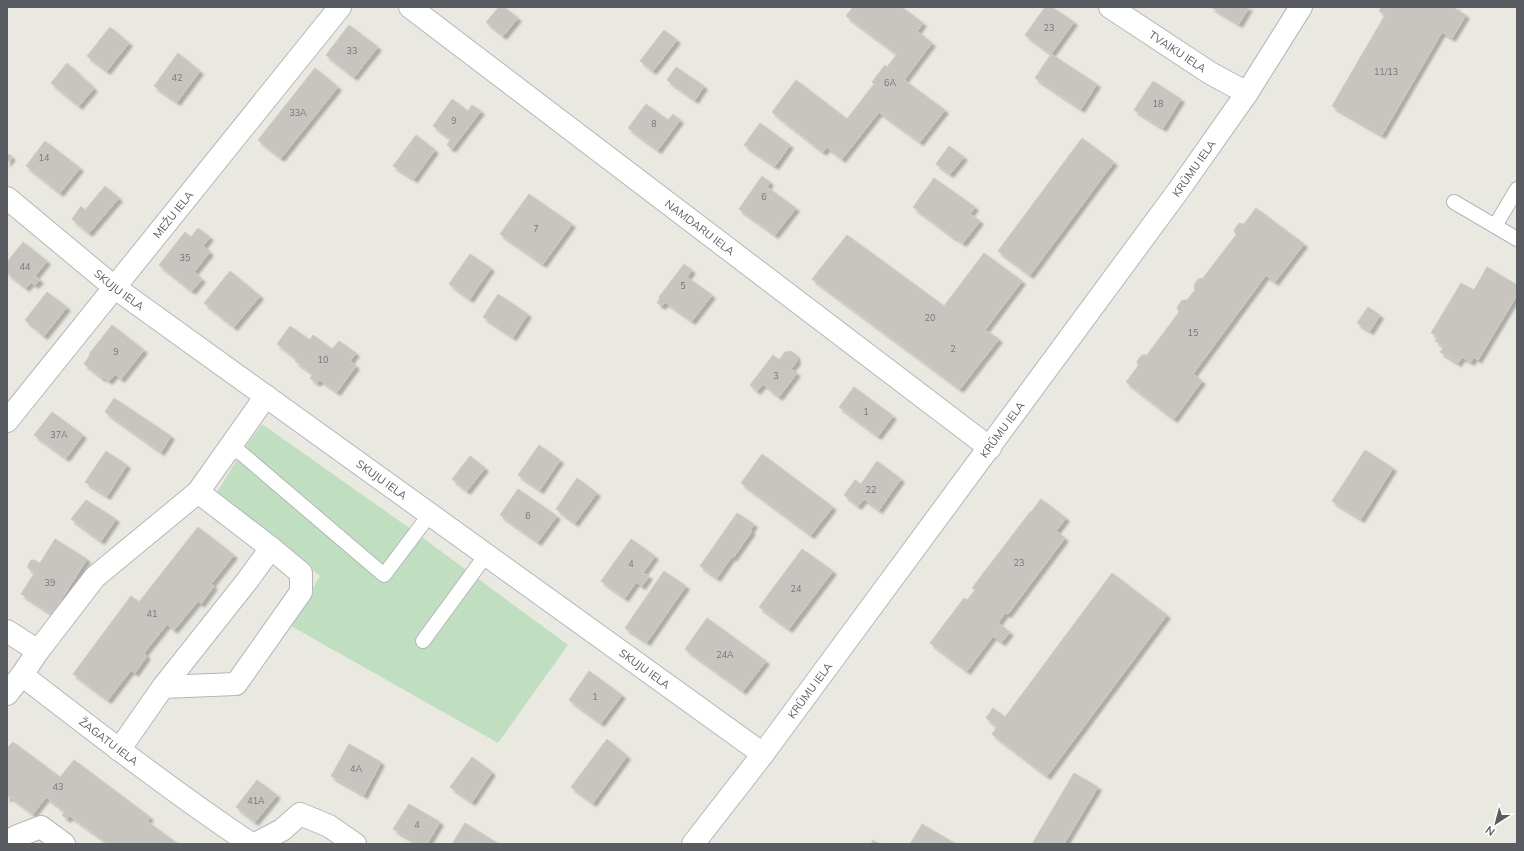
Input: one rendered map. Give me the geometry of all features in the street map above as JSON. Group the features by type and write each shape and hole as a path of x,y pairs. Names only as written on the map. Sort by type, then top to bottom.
{"street":[{"name":"MEŽU IELA","path":"7,421 340,7"},
{"name":"NAMDARU IELA","path":"410,7 990,448"},
{"name":"TVAIKU IELA","path":"1110,7 1210,73 1247,93"},
{"name":"KRŪMU IELA","path":"693,844 763,754 1178,191 1247,93 1301,7"},
{"name":"SKUJU IELA","path":"7,198 114,287 763,754"},
{"path":"7,694 95,577 198,492 266,396"},
{"path":"163,687 236,684 301,592 301,573 198,492"},
{"path":"119,750 163,687 242,588 271,548"},
{"path":"7,631 38,651"},
{"name":"ŽAGATU IELA","path":"22,675 119,750 251,844"},
{"path":"255,844 282,830 300,814 329,826 355,844"},
{"path":"11,838 41,827 64,844"}],"lane":[{"path":"1495,226 1517,189"},
{"path":"1454,202 1517,239"},
{"path":"229,449 241,453 384,574 430,514"},
{"path":"423,641 486,555"}],"green space":[{"path":"262,424 415,532 568,645 498,743 291,626 320,576 217,492 241,453"}],"building":[{"path":"499,7 504,7 518,18 503,36 486,22"},
{"path":"853,7 902,7 923,23 917,31 932,43 904,80 945,110 920,142 879,112 842,159 827,147 823,152 772,112 796,80 847,119 874,84 872,82 885,65 887,67 897,54 846,16"},
{"path":"1045,7 1052,7 1074,22 1051,54 1025,35"},
{"path":"1211,7 1249,7 1239,24"},
{"path":"1381,7 1457,7 1455,9 1466,15 1452,38 1442,32 1382,135 1332,106 1385,15 1379,11"},
{"path":"349,25 378,47 354,77 326,55"},
{"path":"110,27 129,43 107,71 87,56"},
{"path":"664,30 677,40 653,71 640,61"},
{"path":"178,53 200,71 177,102 154,86"},
{"path":"1051,54 1097,84 1081,109 1035,78"},
{"path":"67,63 94,88 79,106 51,83"},
{"path":"676,67 704,86 695,100 667,80"},
{"path":"315,68 338,87 281,158 258,140"},
{"path":"1153,81 1181,99 1163,128 1134,110"},
{"path":"452,99 468,111 472,105 481,111 452,149 447,145 451,139 433,126"},
{"path":"646,104 668,120 673,114 680,120 658,150 628,128"},
{"path":"760,123 790,145 775,166 744,145"},
{"path":"416,135 435,150 414,179 393,166"},
{"path":"1082,138 1114,162 1030,275 998,251"},
{"path":"45,141 80,168 60,193 26,166"},
{"path":"949,146 964,157 950,174 936,164"},
{"path":"7,153 12,157 7,163"},
{"path":"762,176 770,182 767,187 796,208 775,235 739,209"},
{"path":"934,178 975,207 970,214 980,221 963,243 913,207"},
{"path":"105,186 119,198 89,233 72,219 81,206 85,210"},
{"path":"529,194 572,224 543,264 500,234"},
{"path":"1256,208 1304,244 1275,282 1266,275 1193,374 1202,381 1174,419 1126,382 1138,366 1137,361 1142,355 1147,355 1179,312 1177,307 1182,300 1187,300 1195,290 1194,285 1198,279 1203,278 1236,235 1234,230 1239,223 1244,224"},
{"path":"198,228 210,237 203,246 210,252 194,272 202,279 192,291 159,265 185,232 191,237"},
{"path":"847,235 944,306 984,253 1022,281 985,330 999,339 960,389 812,279"},
{"path":"23,242 47,261 35,276 40,280 35,285 31,282 26,288 7,273 7,262"},
{"path":"470,254 491,268 470,299 449,284"},
{"path":"684,264 692,270 687,277 712,295 692,321 665,302 662,306 657,303 660,298 659,297"},
{"path":"1487,267 1517,285 1517,295 1478,360 1474,357 1471,362 1462,357 1458,363 1440,352 1444,346 1435,341 1438,337 1431,333 1461,283 1474,290"},
{"path":"230,271 260,296 234,327 204,303"},
{"path":"47,292 67,307 44,336 25,320"},
{"path":"498,294 528,314 513,337 483,317"},
{"path":"1368,307 1380,315 1370,331 1357,323"},
{"path":"112,325 144,350 121,379 115,374 109,381 103,377 102,378 84,364 90,355 89,354"},
{"path":"290,326 310,340 313,335 332,349 339,341 356,353 350,361 356,366 337,392 320,380 317,383 310,378 313,374 295,361 297,359 277,344"},
{"path":"791,351 796,355 797,361 791,369 797,373 779,397 763,384 757,391 750,385 773,355 779,360 785,352"},
{"path":"854,387 893,416 878,436 839,407"},
{"path":"114,398 171,436 161,452 105,412"},
{"path":"52,412 83,435 66,458 34,435"},
{"path":"539,445 560,460 540,490 518,475"},
{"path":"1365,450 1393,468 1361,519 1332,501"},
{"path":"106,451 127,465 107,496 85,482"},
{"path":"762,454 833,507 811,535 741,483"},
{"path":"470,456 485,468 467,491 452,479"},
{"path":"877,461 901,479 879,510 864,499 858,506 844,495 855,480 861,484"},
{"path":"577,478 597,493 575,523 556,509"},
{"path":"518,489 557,516 538,542 500,515"},
{"path":"1041,499 1066,518 1056,531 1065,538 1008,614 1005,613 998,623 1010,632 1002,642 993,636 967,671 930,643 964,598 967,600 975,590 972,588"},
{"path":"86,500 116,519 101,541 71,519"},
{"path":"737,513 754,524 750,530 752,531 717,578 700,566"},
{"path":"198,527 234,555 211,584 214,586 201,604 198,601 174,630 167,624 144,653 147,656 135,673 131,670 108,700 73,674 131,596 139,602"},
{"path":"55,539 87,559 52,614 21,594 35,572 28,568 31,560 40,563"},
{"path":"631,539 655,556 643,573 649,576 642,586 636,582 625,598 601,581"},
{"path":"802,549 833,571 789,629 759,607"},
{"path":"664,571 686,586 647,642 625,628"},
{"path":"1112,573 1167,615 1047,776 992,734 997,727 986,718 993,708 1005,717"},
{"path":"707,618 766,661 743,691 685,649"},
{"path":"589,671 622,695 601,723 569,700"},
{"path":"607,739 627,756 593,803 571,787"},
{"path":"13,742 60,777 74,760 150,817 147,821 178,844 109,844 70,816 67,819 62,815 65,812 46,797 33,814 9,796 7,799 7,748"},
{"path":"349,744 381,762 364,795 331,776"},
{"path":"472,757 492,772 472,802 450,787"},
{"path":"1074,773 1098,787 1064,844 1032,844"},
{"path":"257,780 277,795 255,822 236,807"},
{"path":"409,804 440,822 427,844 419,844 393,829"},
{"path":"465,823 499,844 452,844"},
{"path":"922,824 956,844 910,844"},
{"path":"873,840 880,844 871,844"}]}
